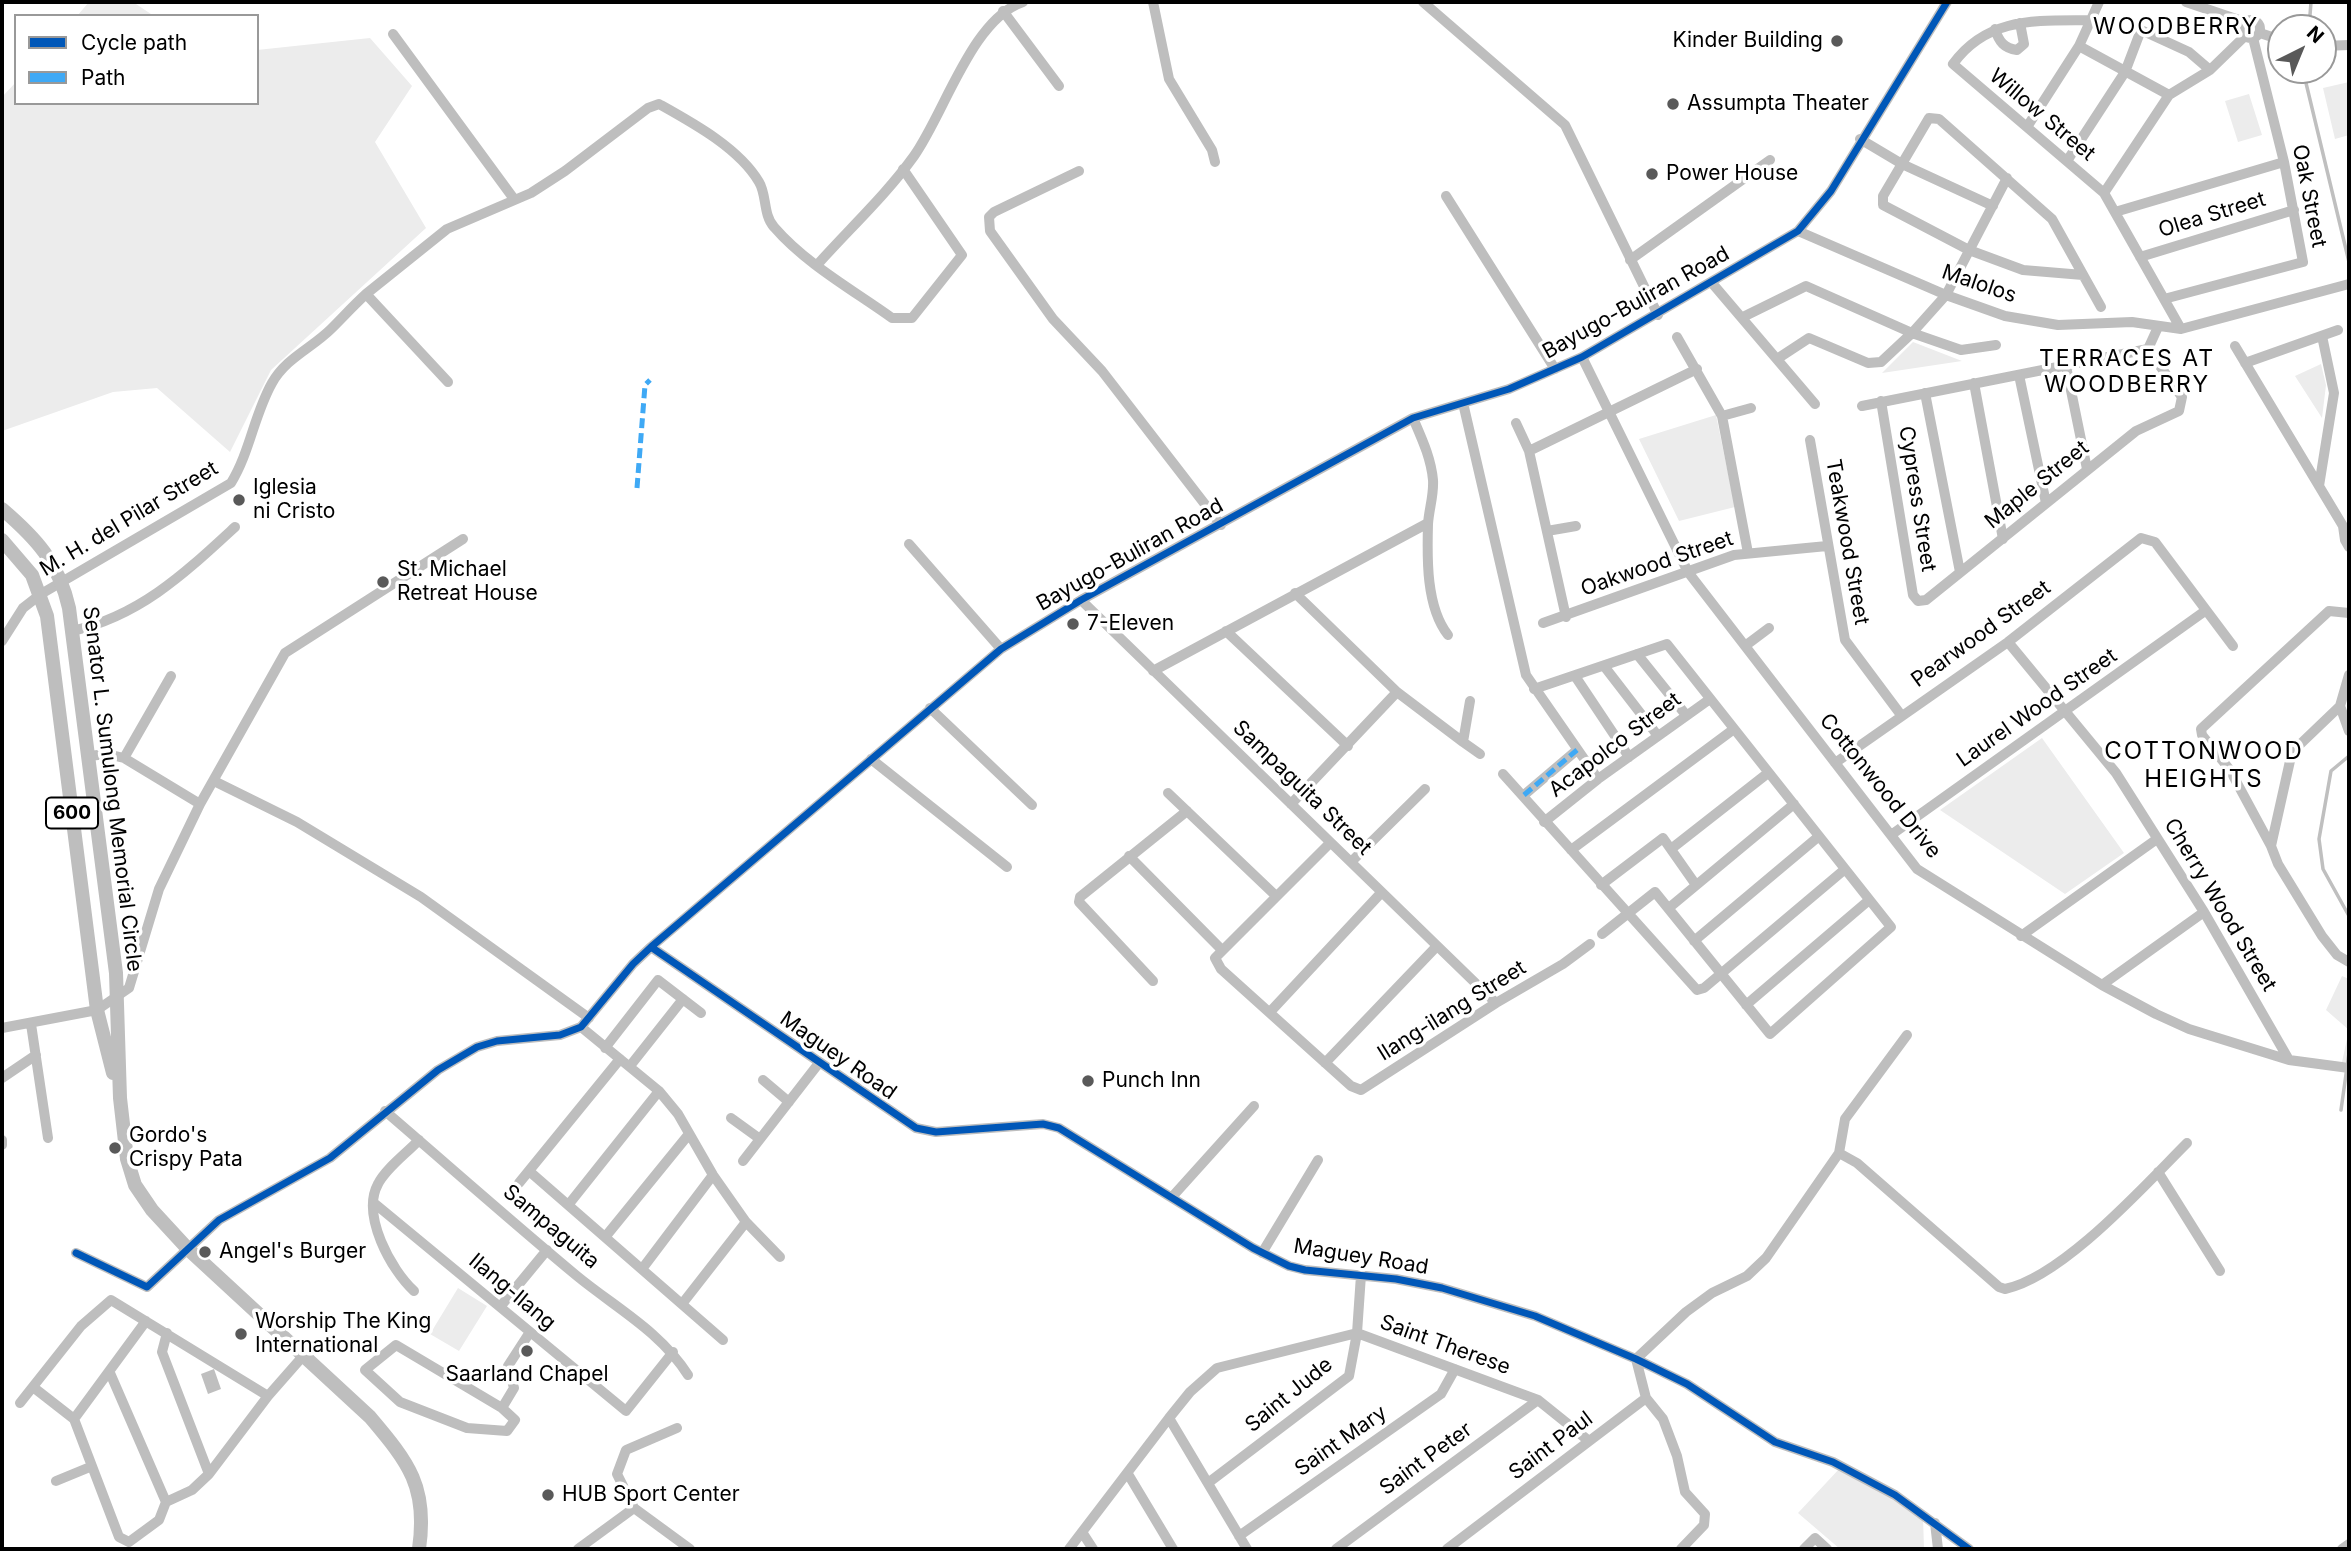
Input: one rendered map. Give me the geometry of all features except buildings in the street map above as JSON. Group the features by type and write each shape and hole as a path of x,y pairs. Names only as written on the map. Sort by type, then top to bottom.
{"main road":[{"name":"Senator L. Sumulong Memorial Circle","path":"2,509 36,541 62,580 72,631 89,756 117,999 120,1098 127,1159 135,1185 152,1210 187,1248 370,1417 397,1449 420,1492 423,1510 419,1549"},
{"name":"Senator L. Sumulong Memorial Circle","path":"2,540 19,557 41,594 50,641 97,1010 120,1098"}],"street":[{"path":"903,169 962,255 912,318 892,318 817,265 903,169 926,138 986,26 1003,11 1023,2"},
{"path":"1153,2 1170,79 1212,150 1215,162"},
{"path":"1423,2 1565,125 1658,315"},
{"name":"Bayugo-Buliran Road","path":"585,1023 633,964 651,947 1001,649 1082,600 1413,418 1463,403 1582,357 1798,231 1831,191 1860,139 1947,2"},
{"path":"2027,127 2079,46 2099,2"},
{"path":"2104,192 2168,94 2210,70 2253,36 2259,23 2249,20 2245,22 2186,2"},
{"path":"1003,11 1059,86"},
{"name":"Willow Street","path":"2092,20 2020,23 1995,29 1972,43 1953,64 2104,192 2181,329"},
{"name":"Oak Street","path":"2164,299 2303,262 2284,162 2253,36 2242,26 2245,22"},
{"path":"1995,29 1999,41 2008,48 2017,50 2024,44 2020,23"},
{"path":"2067,161 2125,72 2141,30 2189,52 2210,70"},
{"path":"393,34 514,199"},
{"path":"2253,36 2267,38"},
{"path":"2079,46 2168,94"},
{"name":"M. H. del Pilar Street","path":"2,641 23,608 41,594 231,483 241,466 250,435 273,382 296,355 330,330 366,294 447,229 531,193 565,171 648,108 659,104 734,155 752,171 761,186 772,226 817,265"},
{"path":"2083,275 2024,270 1969,250 1883,205 1883,196 1927,121 1935,117 2052,219 2101,307"},
{"path":"1860,139 1902,164 1993,206"},
{"path":"1630,260 1770,160"},
{"path":"2115,212 2284,162"},
{"path":"1079,171 994,212 989,218 990,231 1046,309 1102,371 1221,525"},
{"path":"1777,359 1809,338 1874,364 1912,334 1946,295 2007,178"},
{"path":"1446,196 1555,369"},
{"name":"Olea Street","path":"2140,257 2294,210"},
{"name":"Malolos","path":"1798,231 1946,295 2005,316 2058,326 2132,322 2181,329 2349,284"},
{"path":"1712,283 1815,404"},
{"path":"1742,317 1806,286 1912,334 1961,350 1996,345"},
{"path":"366,294 448,383"},
{"path":"1862,406 2148,349 2158,327"},
{"path":"2245,363 2338,330"},
{"path":"2319,486 2334,393 2322,336"},
{"path":"1678,337 1722,416 1748,553"},
{"path":"2235,346 2343,526 2349,547"},
{"name":"Maple Street","path":"1918,601 1926,600 2136,431 2179,411 2183,403 2182,397 2148,349"},
{"name":"Cottonwood Drive","path":"1582,357 1688,572 1917,869 2102,985 2189,1029 2289,1060 2349,1068"},
{"path":"2066,366 2087,469"},
{"path":"1529,451 1698,369"},
{"path":"2018,375 2046,503"},
{"path":"1974,383 2003,539"},
{"path":"1925,393 1960,572"},
{"name":"Cypress Street","path":"1881,401 1913,596 1918,601"},
{"path":"1463,403 1526,675 1598,779"},
{"path":"1722,416 1751,408"},
{"path":"1413,418 1430,460 1433,483 1428,523 1433,601 1441,625 1448,635"},
{"path":"1516,424 1529,451 1566,617"},
{"name":"Teakwood Street","path":"1810,440 1845,640 1901,715"},
{"path":"1153,671 1428,523"},
{"path":"1547,531 1576,526"},
{"path":"72,631 93,626 140,606 173,585 235,527"},
{"name":"Pearwood Street","path":"1835,763 2008,642 2141,538 2149,538 2155,542 2205,611"},
{"path":"2,1028 97,1010 117,999 135,978 159,889 200,804 285,653 463,539"},
{"path":"909,544 1001,649"},
{"name":"Oakwood Street","path":"1543,623 1734,555 1827,546"},
{"path":"1295,593 1397,692 1480,754"},
{"name":"Sampaguita Street","path":"1082,600 1496,1003"},
{"path":"2205,611 2233,646"},
{"name":"Laurel Wood Street","path":"1891,835 2205,611"},
{"path":"2349,613 2329,611 2201,729 2202,735 2230,770 2278,864 2322,936 2337,955 2349,962"},
{"path":"1745,646 1769,628"},
{"path":"1226,631 1348,746"},
{"name":"Cherry Wood Street","path":"2008,642 2116,773 2204,912 2289,1060"},
{"path":"1534,689 1667,644 1891,927 1770,1034 1670,907 1655,892 1602,934"},
{"path":"1637,654 1686,716"},
{"path":"1604,666 1658,736"},
{"path":"2271,846 2292,752 2340,706 2349,675"},
{"path":"124,758 171,676"},
{"path":"1575,676 1629,757"},
{"path":"1291,804 1397,692"},
{"name":"Acapolco Street","path":"1544,822 1598,779 1710,699"},
{"path":"1463,741 1470,701"},
{"path":"2340,706 2349,731"},
{"path":"930,708 1032,804"},
{"path":"1571,850 1734,729"},
{"path":"1524,795 1577,750"},
{"path":"89,756 116,755 124,758 200,804"},
{"path":"871,759 1007,867"},
{"path":"1671,849 1768,773"},
{"path":"1503,774 1601,885 1630,912 1694,989 1703,989 1844,870"},
{"path":"214,781 297,822 421,897 585,1023 606,1048 659,1091 678,1114 713,1175 746,1222 780,1257"},
{"path":"1351,862 1425,789"},
{"path":"1168,793 1275,895"},
{"path":"1670,907 1794,804"},
{"path":"1153,981 1079,902 1080,897 1187,811"},
{"path":"1601,885 1663,838 1696,885"},
{"path":"1694,940 1818,838"},
{"path":"2021,936 2157,839"},
{"path":"1330,843 1221,949 1215,958 1217,964 1325,1062 1437,946"},
{"path":"1129,856 1221,949"},
{"path":"1270,1012 1381,893"},
{"path":"1746,1005 1868,901"},
{"path":"2102,985 2204,912"},
{"name":"Ilang-ilang Street","path":"1325,1062 1351,1086 1361,1090 1496,1003 1563,964 1590,944"},
{"name":"Maguey Road","path":"651,947 916,1128 936,1132 1043,1124 1059,1128 1262,1253 1305,1270 1361,1275 1442,1288 1535,1316 1687,1384 1775,1442 1833,1462 1895,1495 1969,1549"},
{"path":"606,1048 658,980 701,1013"},
{"path":"630,1066 683,999"},
{"path":"76,1253 147,1287 187,1248 231,1212 330,1158 438,1070 477,1047 511,1037 560,1035 585,1023"},
{"path":"31,1024 48,1138"},
{"path":"1681,1549 1704,1525 1705,1514 1685,1492 1677,1456 1663,1419 1646,1398 1636,1359 1686,1311 1712,1293 1747,1276 1766,1258 1839,1153 1845,1119 1907,1035"},
{"path":"2,1078 36,1055"},
{"path":"519,1183 620,1059"},
{"path":"743,1161 818,1063"},
{"path":"762,1080 789,1102"},
{"path":"569,1204 659,1091"},
{"path":"1171,1197 1254,1106"},
{"name":"Sampaguita","path":"385,1111 547,1250 673,1352 688,1375"},
{"path":"731,1118 760,1139"},
{"path":"606,1236 688,1134"},
{"path":"414,1291 405,1283 377,1241 374,1203 377,1184 419,1140"},
{"path":"1839,1153 1857,1163 1895,1199 1999,1287 2006,1289 2057,1263 2097,1231 2187,1143"},
{"path":"1262,1253 1318,1160"},
{"path":"529,1171 723,1340"},
{"path":"2158,1172 2220,1271"},
{"path":"642,1269 713,1175"},
{"name":"Ilang-Ilang","path":"374,1203 626,1411 673,1352"},
{"path":"682,1304 746,1222"},
{"path":"500,1307 547,1250"},
{"name":"Saint Jude","path":"1208,1483 1349,1376 1357,1333 1361,1275"},
{"path":"20,1403 81,1326 107,1302 118,1302 268,1396"},
{"path":"74,1419 146,1321"},
{"path":"502,1408 514,1388 508,1366 530,1332"},
{"path":"167,1333 162,1352 209,1474"},
{"name":"Saint Therese","path":"1069,1549 1190,1392 1217,1368 1357,1333 1538,1400 1589,1441"},
{"path":"396,1345 502,1408 515,1419 507,1432 467,1428 400,1402 365,1370 396,1345"},
{"path":"33,1387 74,1419 90,1467 122,1540 133,1540 159,1520 166,1502 192,1490 209,1474 268,1396 304,1355"},
{"name":"Saint Mary","path":"1239,1536 1441,1394 1455,1369"},
{"path":"110,1373 166,1502"},
{"name":"Saint Paul","path":"1447,1549 1646,1398"},
{"name":"Saint Peter","path":"1336,1549 1538,1400"},
{"path":"1169,1418 1247,1549"},
{"path":"677,1428 632,1446 621,1455 617,1474 634,1508 690,1549"},
{"path":"56,1481 90,1467"},
{"path":"1128,1474 1173,1549"},
{"path":"578,1549 634,1508"},
{"path":"1934,1523 1938,1549"},
{"path":"1082,1532 1093,1549"},
{"path":"1804,1549 1815,1538 1827,1549"},
{"path":"2342,1549 2349,1544"}],"shaded area":[{"path":"89,2 133,2 151,14 79,14"},
{"path":"370,38 412,86 375,142 426,228 271,370 230,452 157,388 113,392 2,431 2,97 14,84 14,105 259,105 259,50"},
{"path":"2349,82 2349,135 2335,139 2323,88"},
{"path":"2249,94 2262,135 2238,142 2225,101"},
{"path":"1913,342 1962,361 1882,373"},
{"path":"2321,364 2326,385 2322,418 2295,376"},
{"path":"1716,415 1735,507 1679,521 1639,439"},
{"path":"2042,738 2124,853 2065,894 1940,810"},
{"path":"2342,976 2349,979 2349,1030 2326,1010"},
{"path":"2349,1030 2349,1062 2342,1062"},
{"path":"458,1288 487,1306 459,1351 430,1334"},
{"path":"214,1369 221,1389 208,1394 201,1374"},
{"path":"1840,1468 1923,1517 1924,1549 1840,1549 1798,1513"}],"waterway":[{"path":"2310,14 2311,2"},
{"path":"2306,84 2349,262"},
{"path":"2349,756 2331,771 2319,839 2323,869 2349,916"},
{"path":"2341,1110 2349,1053"}],"marked path":[{"path":"637,488 645,385 650,380"},
{"path":"1524,795 1577,750"}],"cycle path":[{"path":"76,1253 147,1287 219,1220 330,1158 438,1070 477,1047 497,1041 560,1035 581,1027 633,964 651,947 1001,649 1081,600 1413,418 1509,389 1582,357 1798,231 1831,191 1947,2"},
{"path":"651,947 916,1128 936,1132 1043,1124 1059,1128 1253,1248 1289,1266 1396,1279 1442,1288 1535,1316 1687,1384 1775,1442 1833,1462 1895,1495 1969,1549"}],"place":[{"name":"Kinder Building","path":"1837,41"},
{"name":"Assumpta Theater","path":"1673,104"},
{"name":"Power House","path":"1652,174"},
{"name":"Iglesia ni Cristo","path":"239,500"},
{"name":"St. Michael Retreat House","path":"383,582"},
{"name":"7-Eleven","path":"1073,624"},
{"name":"Punch Inn","path":"1088,1081"},
{"name":"Gordo's Crispy Pata","path":"115,1148"},
{"name":"Angel's Burger","path":"205,1252"},
{"name":"Worship The King International","path":"241,1334"},
{"name":"Saarland Chapel","path":"527,1351"},
{"name":"HUB Sport Center","path":"548,1495"}],"district":[{"name":"WOODBERRY","path":"2176,27"},
{"name":"TERRACES AT WOODBERRY","path":"2127,372"},
{"name":"COTTONWOOD HEIGHTS","path":"2204,766"}]}
